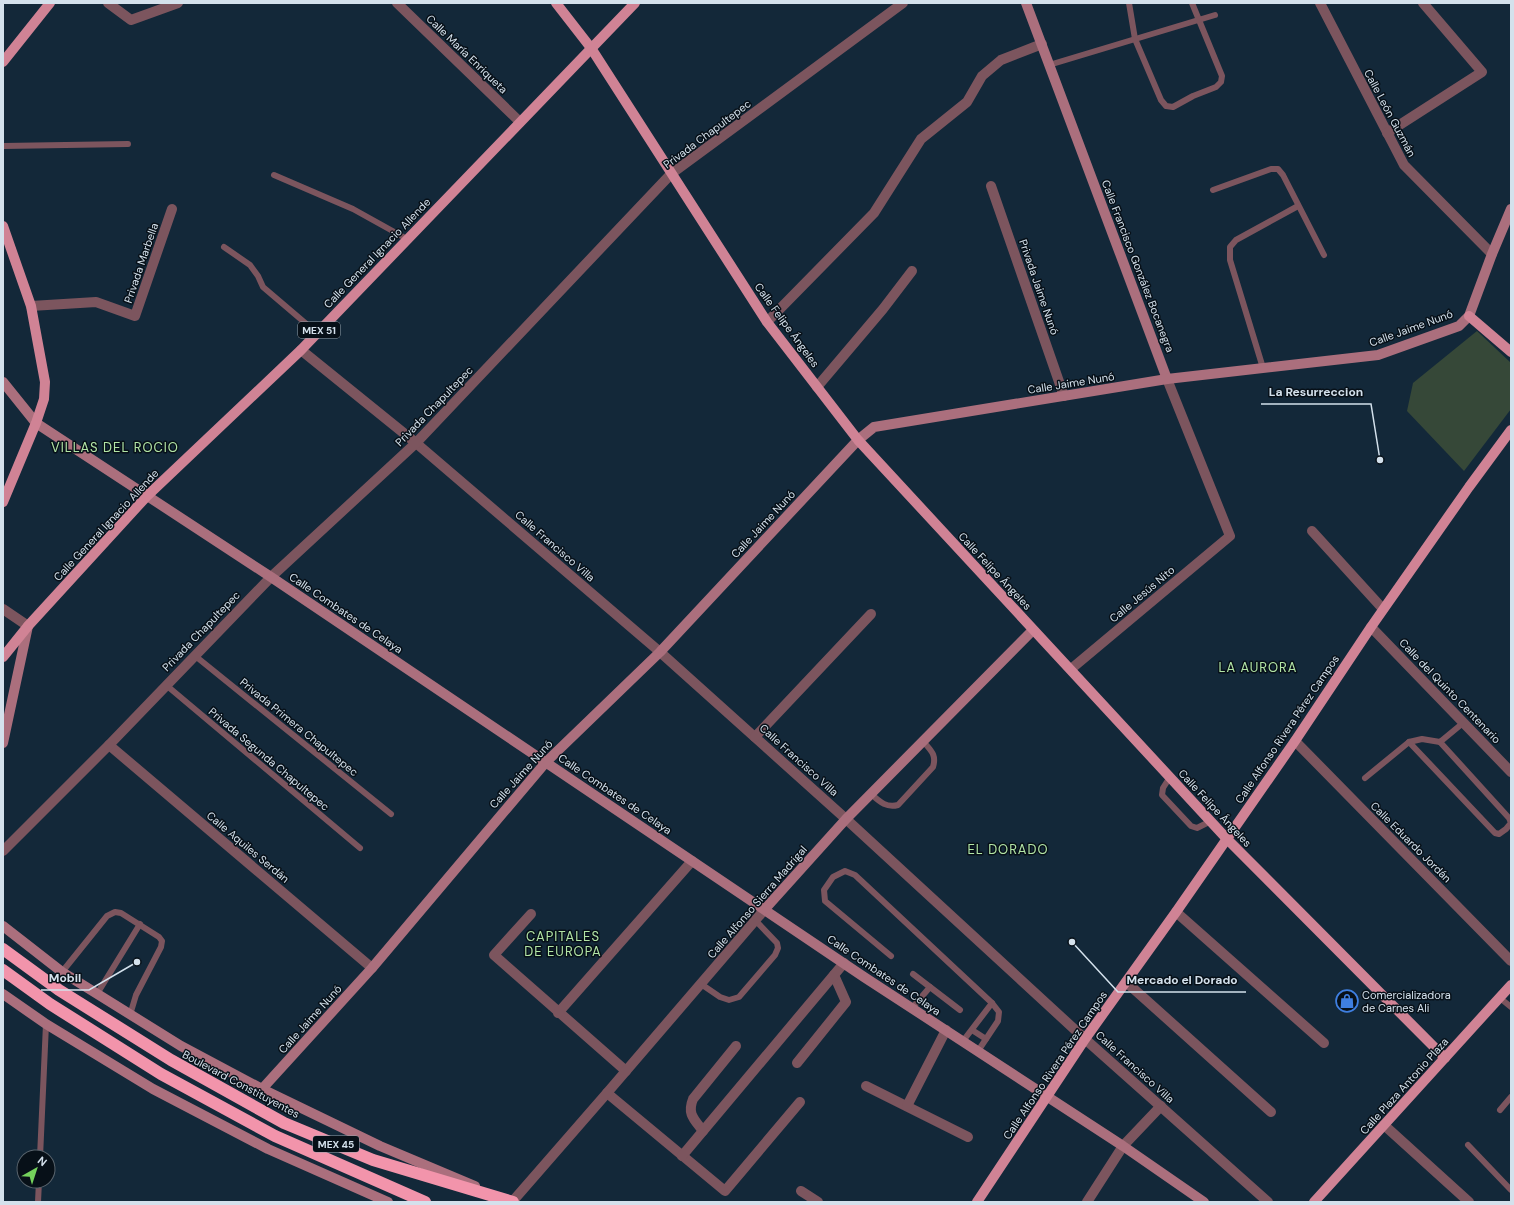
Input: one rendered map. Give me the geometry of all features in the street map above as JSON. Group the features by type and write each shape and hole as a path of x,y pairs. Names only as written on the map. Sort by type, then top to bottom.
{"highway":[{"name":"Boulevard Constituyentes","path":"3,949 59,990 171,1060 284,1123 373,1160 512,1202"},
{"name":"MEX 45","path":"3,970 50,1004 161,1074 275,1136 425,1202"}],"main road":[{"path":"3,62 50,3"},
{"name":"Calle Felipe Ángeles","path":"556,3 590,48 767,322 858,440 1227,839 1445,1058"},
{"name":"Calle General Ignacio Allende","path":"3,657 28,626 148,496 301,350 590,48 635,3"},
{"name":"Calle Francisco González Bocanegra","path":"1026,3 1167,379"},
{"path":"1511,209 1492,254 1469,316 1511,352"},
{"path":"3,226 31,306 45,382 44,399 36,423 3,501"},
{"name":"Calle Jaime Nunó","path":"262,1090 372,968 546,762 660,652 858,440 874,427 1167,379 1378,355 1459,326 1469,316"},
{"name":"Calle Combates de Celaya","path":"3,382 36,423 270,577 844,963 1123,1146 1204,1202"},
{"name":"Calle Alfonso Rivera Pérez Campos","path":"977,1202 1085,1039 1176,912 1295,741 1383,609 1511,430"},
{"path":"3,743 28,626"},
{"name":"Calle Alfonso Sierra Madrigal","path":"765,909 846,819 1033,630"},
{"path":"3,926 62,972 181,1046 262,1090 380,1146 512,1202"},
{"name":"Calle Plaza Antonio Plaza","path":"1314,1202 1510,987"},
{"path":"3,994 46,1024 153,1089 268,1149 388,1202"}],"street":[{"path":"108,3 131,20 176,3"},
{"name":"Calle María Enriqueta","path":"397,3 520,122"},
{"name":"Privada Chapultepec","path":"3,851 109,745 270,577 416,443 671,174 903,3"},
{"name":"Calle León Guzmán","path":"1321,3 1404,165 1492,254"},
{"path":"1387,133 1482,72 1423,3"},
{"path":"767,322 874,213 921,139 967,102 982,76 1001,60 1042,44"},
{"name":"Privada Jaime Nunó","path":"991,186 1064,396"},
{"name":"Privada Marbella","path":"31,306 96,302 135,316 172,209"},
{"path":"817,387 884,309 912,271"},
{"name":"Calle Francisco Villa","path":"301,350 416,443 660,652 756,737 1085,1039 1268,1202"},
{"name":"Calle Francisco González Bocanegra","path":"1167,379 1230,536"},
{"path":"1312,531 1383,609"},
{"name":"Calle Jesús Nito","path":"1071,669 1230,536"},
{"path":"3,609 28,626"},
{"path":"756,737 871,614"},
{"name":"Calle del Quinto Centenario","path":"1371,627 1511,772"},
{"name":"Calle Eduardo Jordán","path":"1295,741 1511,961"},
{"name":"Calle Aquiles Serdán","path":"109,745 372,968"},
{"path":"558,1013 692,861"},
{"name":"Calle Alfonso Sierra Madrigal","path":"512,1202 765,909"},
{"path":"1176,912 1324,1043"},
{"path":"531,914 494,955 558,1013 626,1071"},
{"path":"682,1156 844,963"},
{"path":"797,1064 846,1002 834,975"},
{"path":"1126,982 1271,1112"},
{"path":"907,1106 946,1030"},
{"path":"703,1131 692,1116 690,1108 693,1099 736,1046"},
{"path":"866,1086 968,1137"},
{"path":"607,1093 725,1191 800,1102"},
{"path":"1087,1202 1123,1146 1161,1106"},
{"path":"1384,1125 1469,1202"},
{"path":"801,1191 818,1202"}],"lane":[{"path":"1129,3 1135,39 1161,100 1166,106 1173,107 1194,96 1216,88 1221,82 1222,76 1192,3"},
{"path":"1049,65 1215,15"},
{"path":"3,146 128,144"},
{"path":"1213,190 1271,169 1278,169 1283,175 1324,255"},
{"path":"274,175 353,208 407,240"},
{"path":"1263,368 1230,260 1230,247 1236,240 1298,206"},
{"path":"224,247 250,265 258,276 263,287 317,333"},
{"name":"Privada Primera Chapultepec","path":"194,656 391,814"},
{"name":"Privada Segunda Chapultepec","path":"166,685 360,848"},
{"path":"1440,742 1463,723"},
{"path":"1366,778 1409,742 1422,739 1440,742 1509,818 1511,823 1506,830 1499,834 1494,833 1409,742"},
{"path":"871,794 885,805 892,807 898,805 933,766 935,760 933,754 923,741"},
{"path":"1170,778 1162,788 1162,795 1190,826 1197,828 1211,821"},
{"path":"891,956 825,900 824,890 833,878 845,872 855,875 992,1003 999,1012 998,1021 978,1051"},
{"path":"62,972 107,916 115,912 122,913 140,924 159,937 162,941 161,947 136,995 130,1015"},
{"path":"701,984 720,997 729,1000 739,997 770,961 778,948 777,943 755,920"},
{"path":"97,994 140,924"},
{"path":"913,974 960,1010"},
{"path":"912,1008 930,987"},
{"path":"1500,998 1511,1008"},
{"path":"963,1041 992,1003"},
{"path":"40,1149 46,1024"},
{"path":"972,1030 986,1039"},
{"path":"1500,1110 1511,1098"},
{"path":"1468,1145 1511,1190"},
{"path":"38,1202 39,1189"}],"green space":[{"path":"1477,331 1511,363 1511,409 1464,471 1407,411 1413,383"}],"place":[{"name":"La Resurreccion","path":"1380,460"},
{"name":"Mercado el Dorado","path":"1072,942"},
{"name":"Mobil","path":"137,962"},
{"name":"Comercializadora de Carnes Ali","path":"1347,1001"}],"district":[{"name":"VILLAS DEL ROCIO","path":"115,447"},
{"name":"LA AURORA","path":"1258,667"},
{"name":"EL DORADO","path":"1008,849"},
{"name":"CAPITALES DE EUROPA","path":"563,944"}]}
